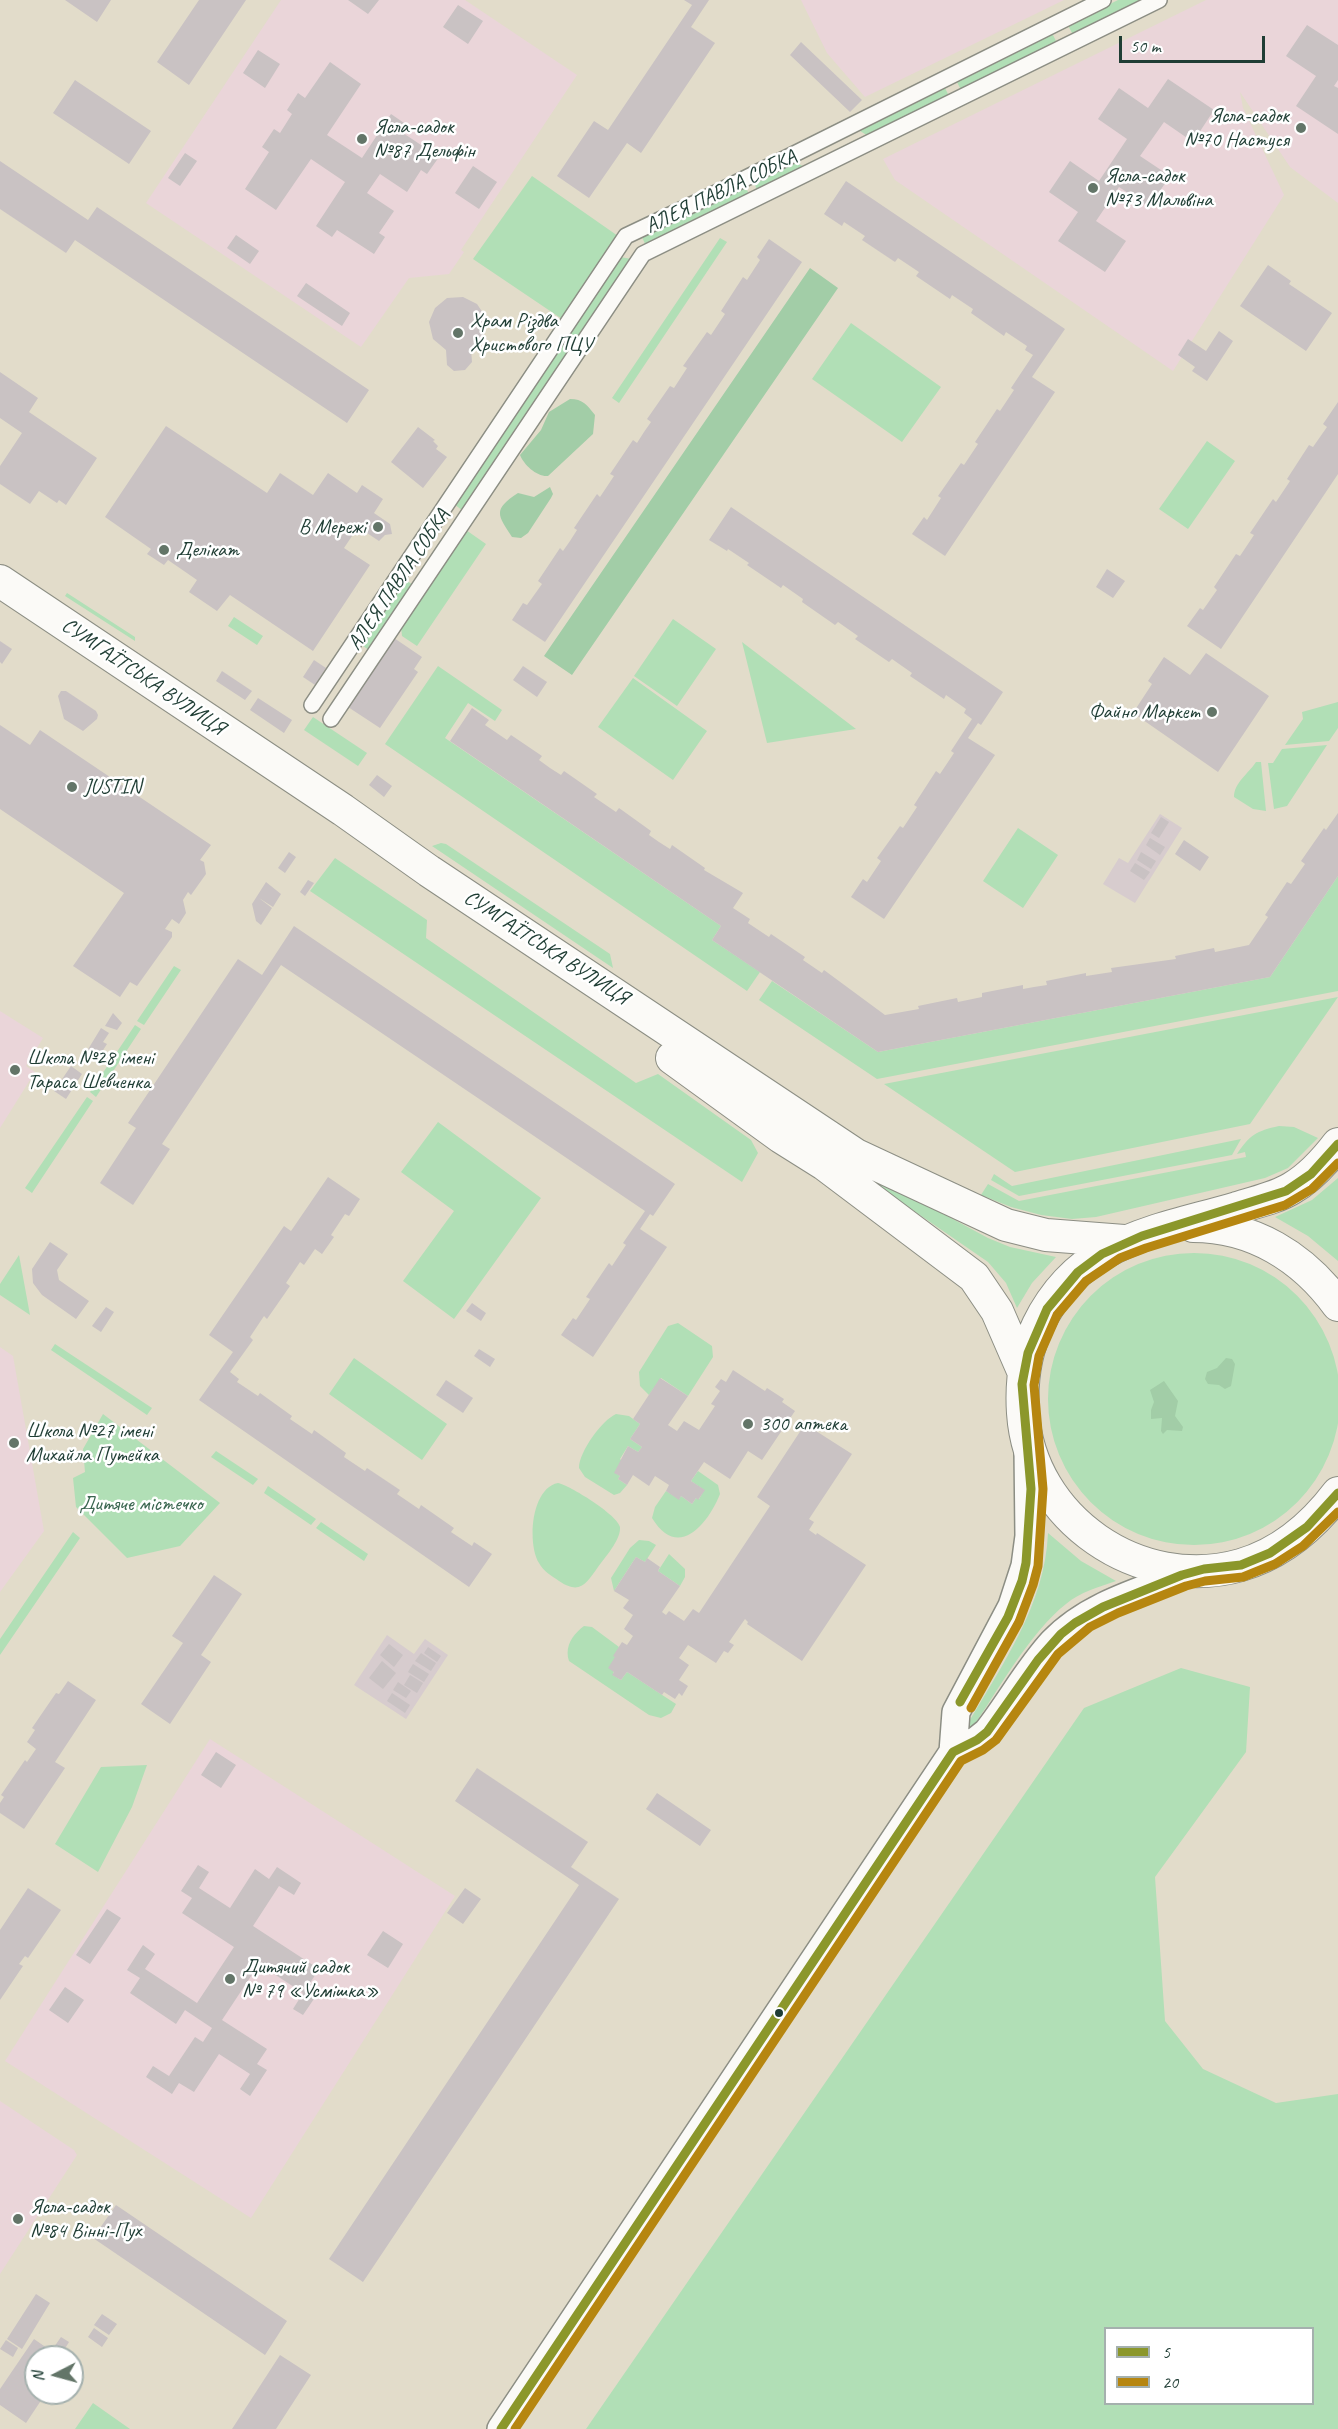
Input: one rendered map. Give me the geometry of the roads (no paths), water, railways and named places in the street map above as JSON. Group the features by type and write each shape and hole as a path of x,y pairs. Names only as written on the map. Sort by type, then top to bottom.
{"main road":[{"name":"СУМГАЇТСЬКА ВУЛИЦЯ","path":"0,581 343,810 439,878 856,1155 1006,1225 1046,1235 1124,1241"},
{"name":"СУМГАЇТСЬКА ВУЛИЦЯ","path":"0,607 263,784 333,827 698,1076 781,1137 824,1164 959,1264 986,1292 1009,1336 1024,1373"},
{"path":"501,2429 953,1752 956,1712 1012,1606 1025,1566 1029,1536 1028,1446 1022,1397 1024,1373 1035,1333 1050,1304 1082,1267 1102,1253 1124,1241 1264,1200 1291,1189 1316,1170 1338,1144"},
{"path":"1171,1228 1195,1226 1220,1228 1267,1242 1308,1269 1338,1305"},
{"path":"1028,1446 1048,1491 1069,1516 1100,1543 1121,1555 1144,1564 1168,1569 1217,1570 1241,1565 1264,1556 1305,1530 1323,1513 1338,1493"},
{"path":"953,1752 977,1740 987,1732 1044,1654 1075,1623 1111,1603 1192,1571"}],"street":[{"name":"АЛЕЯ ПАВЛА СОБКА","path":"312,705 626,236 1103,0"},
{"name":"АЛЕЯ ПАВЛА СОБКА","path":"331,719 643,254 1159,0"}],"place":[{"name":"Ясла-садок №70 Настуся","path":"1301,128"},
{"name":"Ясла-садок №87 Дельфін","path":"362,139"},
{"name":"Ясла-садок №73 Мальвіна","path":"1093,188"},
{"name":"Храм Різдва Христового ПЦУ","path":"458,333"},
{"name":"В Мережі","path":"378,527"},
{"name":"Делікат","path":"164,550"},
{"name":"Файно Маркет","path":"1212,712"},
{"name":"JUSTIN","path":"72,787"},
{"name":"Школа №28 імені Тараса Шевченка","path":"15,1070"},
{"name":"300 аптека","path":"748,1424"},
{"name":"Школа №27 імені Михайла Путейка","path":"14,1443"},
{"name":"Дитячий садок № 79 «Усмішка»","path":"230,1979"},
{"name":"Ясла-садок №84 Вінні-Пух","path":"18,2219"}],"park label":[{"name":"Дитяче містечко","path":"141,1504"}]}
